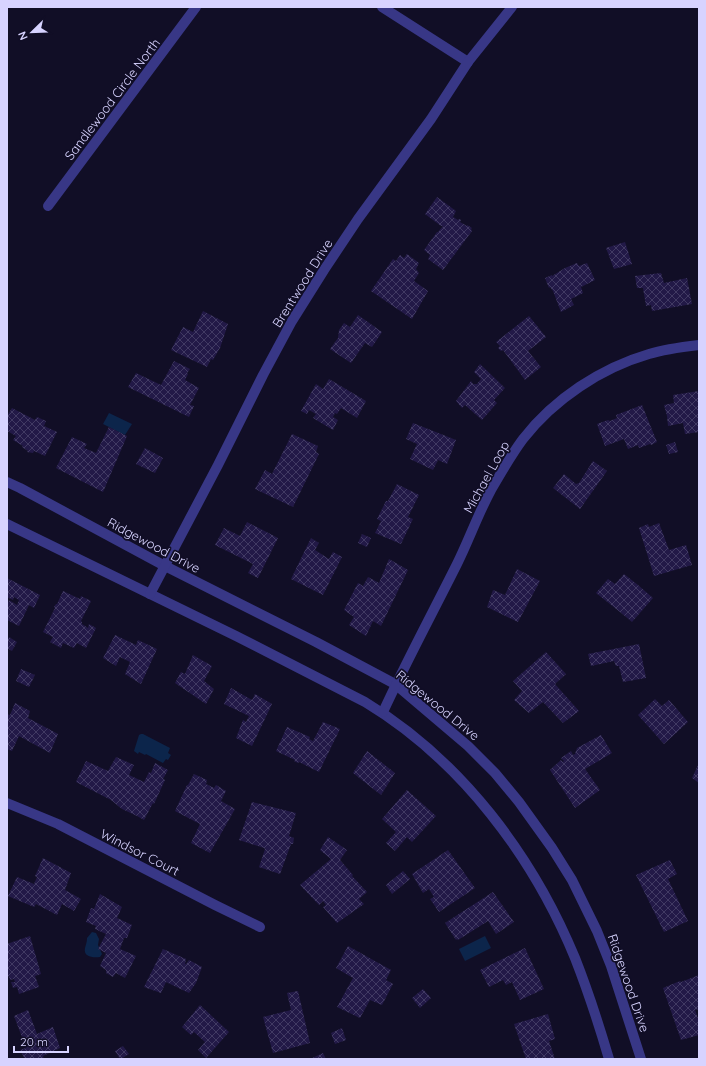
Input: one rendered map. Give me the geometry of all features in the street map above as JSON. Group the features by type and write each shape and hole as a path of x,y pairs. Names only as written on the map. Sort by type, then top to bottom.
{"street":[{"name":"Sandlewood Circle North","path":"48,206 196,7"},
{"path":"382,7 468,62"},
{"name":"Brentwood Drive","path":"150,594 218,465 263,375 292,322 324,270 358,219 431,119 468,62 512,7"},
{"name":"Michael Loop","path":"383,712 395,684 457,564 490,491 511,456 524,438 539,421 571,393 596,377 627,361 649,353 675,347 699,345"},
{"name":"Ridgewood Drive","path":"7,482 165,566 309,638 395,684 468,746 495,773 519,802 552,848 572,880 597,931 611,966 641,1059"},
{"path":"7,524 365,702 383,712 424,745 478,799 523,859 542,892 575,958 609,1059"},
{"name":"Windsor Court","path":"7,803 58,824 260,927"}],"water":[{"path":"109,413 132,424 125,435 103,424"},
{"path":"141,734 170,748 168,753 171,755 168,760 166,759 163,763 146,754 145,755 139,752 138,754 134,751 139,735"},
{"path":"92,932 96,933 99,939 98,945 102,954 100,957 92,957 87,955 85,951 87,938"},
{"path":"485,936 491,948 465,961 459,949"}],"building":[{"path":"437,197 456,211 453,217 461,220 460,222 472,228 472,231 443,270 428,259 430,255 424,250 443,226 425,214"},
{"path":"625,242 632,264 614,269 606,248"},
{"path":"407,254 419,263 416,269 419,273 414,281 428,291 412,319 371,291 393,259 396,261 400,255 404,258"},
{"path":"577,263 579,266 587,263 595,280 581,287 583,293 571,299 574,305 561,312 553,291 550,287 549,288 545,278"},
{"path":"661,273 664,283 687,278 692,304 652,311 651,305 646,306 643,288 637,288 635,276"},
{"path":"203,311 228,324 220,348 213,360 211,359 207,367 171,350 183,327 193,332"},
{"path":"358,315 382,332 372,347 365,343 351,363 330,349 338,338 339,330 344,323 350,327"},
{"path":"529,316 546,337 528,351 541,367 525,380 503,350 501,351 498,348 500,346 496,342"},
{"path":"174,361 190,369 185,380 199,388 190,405 194,406 189,417 128,387 136,373 161,385"},
{"path":"480,364 505,388 494,400 497,403 482,420 465,405 462,408 456,401 471,381 473,384 477,384 481,379 474,372"},
{"path":"329,379 366,401 357,418 341,408 337,414 335,413 333,417 338,420 333,430 313,418 316,414 309,410 307,414 301,411 316,384 323,389"},
{"path":"699,391 699,432 685,434 683,423 668,426 664,405 674,403 673,395"},
{"path":"642,405 657,442 639,448 638,445 628,449 624,439 605,446 597,424 608,420 610,421 617,418 616,415"},
{"path":"12,408 35,420 37,417 46,421 44,426 57,432 45,456 34,451 33,453 27,452 28,451 22,447 23,446 13,440 16,436 7,431 7,416"},
{"path":"413,423 456,440 447,464 438,460 433,470 410,459 417,444 406,439"},
{"path":"109,427 127,436 103,492 56,468 72,437 87,444 84,448 96,453"},
{"path":"292,434 318,446 316,452 319,454 293,507 255,489 265,470 272,474"},
{"path":"675,442 678,452 669,454 666,445"},
{"path":"145,448 163,458 155,473 136,464"},
{"path":"593,461 607,471 580,509 553,488 564,474 576,484 579,483"},
{"path":"397,484 419,495 408,517 413,519 401,544 375,533 381,521 377,519"},
{"path":"247,522 278,538 258,578 248,573 253,564 215,545 224,528 240,536"},
{"path":"659,523 669,550 686,545 692,565 654,576 639,528 648,524 649,527"},
{"path":"362,534 371,538 367,547 358,543"},
{"path":"311,538 319,543 315,550 329,559 333,552 342,557 323,595 291,579"},
{"path":"389,559 408,570 381,626 373,621 366,636 349,625 354,617 344,610 358,583 363,586 368,577 379,583"},
{"path":"517,569 540,581 518,622 487,607 493,590 505,595"},
{"path":"624,574 653,598 632,622 596,593 608,579 615,584"},
{"path":"7,578 40,595 34,608 29,605 19,626 7,620 7,605 9,600 17,605 19,600 14,597 13,600 7,597"},
{"path":"63,591 80,599 81,596 91,601 81,621 82,624 88,628 89,624 96,628 86,648 77,643 74,648 63,643 61,648 50,642 53,637 43,632"},
{"path":"115,635 136,645 138,640 157,649 141,684 125,674 130,662 120,657 116,666 103,658"},
{"path":"9,637 17,642 12,651 7,648 7,641"},
{"path":"639,644 646,678 623,682 619,666 616,666 614,661 591,666 588,654"},
{"path":"546,652 566,674 555,684 579,711 563,723 543,702 529,713 514,700 522,691 513,681"},
{"path":"193,655 212,666 204,681 214,689 206,704 175,683 181,672 185,674"},
{"path":"21,669 35,675 29,687 16,681"},
{"path":"231,688 252,700 255,694 272,704 252,746 236,738 243,720 246,722 249,716 224,704"},
{"path":"655,699 662,706 669,700 688,722 664,744 638,715"},
{"path":"15,703 30,711 28,718 58,734 50,753 19,736 12,751 7,749 7,714 10,715"},
{"path":"323,722 340,729 319,772 276,751 287,727 310,737 309,739 313,741"},
{"path":"601,735 612,753 585,769 600,790 575,808 550,770 561,760 563,762 564,761 561,758 571,751 573,755 575,754 577,748"},
{"path":"367,751 395,773 381,795 353,773"},
{"path":"116,757 134,765 129,775 144,782 149,772 151,773 155,763 168,770 154,804 153,803 144,820 122,809 111,800 76,782 86,761 108,771"},
{"path":"699,763 699,783 692,778"},
{"path":"194,774 207,780 206,784 214,788 216,785 226,791 221,801 235,809 210,853 191,843 200,824 175,811 187,785"},
{"path":"407,790 436,816 412,842 407,837 395,851 386,843 396,832 382,819"},
{"path":"252,802 296,813 289,836 294,838 293,844 291,844 280,874 259,867 265,849 264,848 239,840"},
{"path":"328,837 347,850 340,860 367,892 359,899 364,904 337,923 323,907 326,905 323,901 319,905 300,885 331,859 320,850"},
{"path":"448,850 475,888 439,912 430,899 434,897 429,889 423,893 412,874"},
{"path":"43,858 71,873 65,890 81,899 74,911 62,904 57,915 36,904 34,907 8,896 17,877 34,884 37,877 35,876"},
{"path":"670,860 677,874 668,879 688,921 664,932 636,875"},
{"path":"403,871 410,879 392,894 386,885"},
{"path":"493,892 514,922 496,934 488,921 456,940 445,923"},
{"path":"100,894 122,907 117,918 132,925 127,938 124,938 120,949 136,956 125,978 116,973 113,977 106,973 106,970 100,966 106,953 98,949 106,934 95,929 96,926 86,922 91,908 94,909"},
{"path":"30,936 41,974 35,976 39,987 19,994 17,987 13,988 11,982 15,982 14,979 10,980 9,976 7,977 7,944"},
{"path":"348,946 391,970 386,980 393,984 382,1005 370,1000 360,1018 337,1007 353,978 336,968"},
{"path":"525,948 544,989 520,1000 512,982 506,985 503,980 489,987 480,970"},
{"path":"163,949 186,959 185,964 189,960 202,967 196,983 189,993 166,982 161,993 144,987"},
{"path":"699,975 699,1009 695,1010 699,1021 699,1035 681,1040 663,988"},
{"path":"423,989 431,998 420,1008 412,998"},
{"path":"298,991 310,1043 273,1053 263,1017 291,1010 287,993"},
{"path":"200,1005 229,1032 206,1058 198,1050 205,1042 194,1032 191,1035 182,1027"},
{"path":"28,1010 37,1034 53,1027 60,1048 43,1056 44,1059 25,1059 20,1050 26,1048 14,1016"},
{"path":"548,1014 555,1039 549,1041 555,1059 526,1059 514,1024"},
{"path":"342,1028 346,1040 335,1044 331,1033"},
{"path":"123,1046 129,1054 120,1059 115,1051"},
{"path":"323,1053 326,1059 310,1059"}]}
